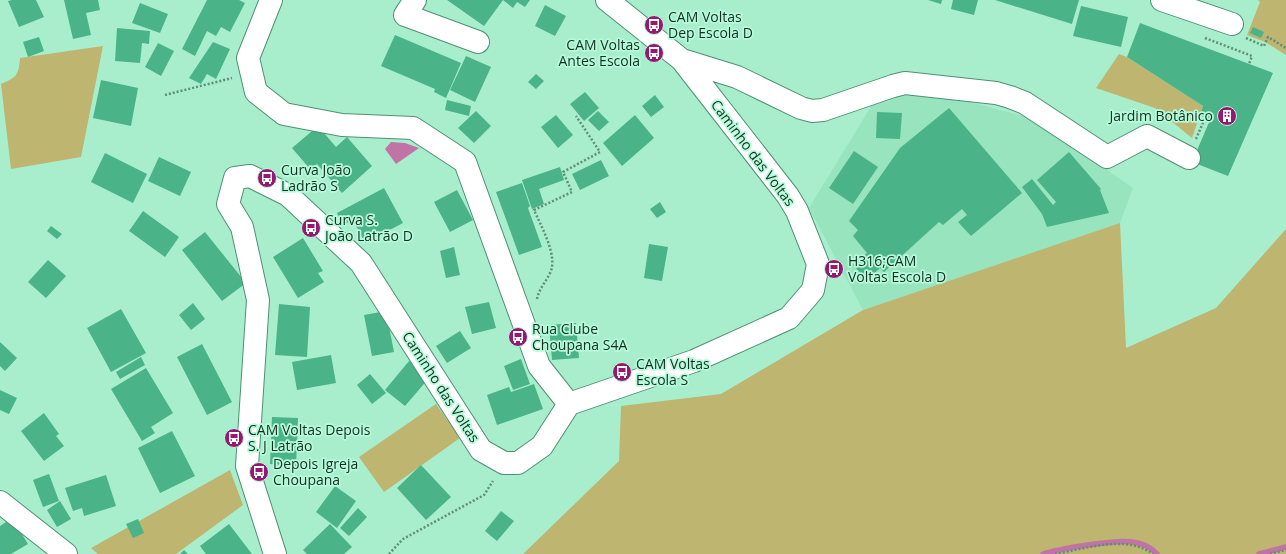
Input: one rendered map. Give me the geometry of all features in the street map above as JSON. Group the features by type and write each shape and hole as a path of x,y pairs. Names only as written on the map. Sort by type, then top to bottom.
{"street":[{"path":"271,0 248,58 256,92 284,114 342,125 413,128 465,162 539,366 569,404 542,446 518,463 504,463"},
{"path":"415,0 405,16 478,42"},
{"name":"Caminho das Voltas","path":"569,404 694,361 789,318 813,290 818,264 797,211 788,196 682,60 607,0"},
{"path":"1162,0 1232,24"},
{"path":"682,60 737,77 801,108 812,111 823,110 905,83 996,93 1025,103 1107,157 1147,136 1189,158"},
{"name":"Caminho das Voltas","path":"275,554 247,466 258,300 242,227 228,204 235,178 250,176 288,195 362,263 481,450 504,463"},
{"path":"0,502 66,554"}],"path":[{"path":"1264,46 1268,36 1286,48"},
{"path":"165,95 252,73"},
{"path":"537,301 538,293 551,270 550,249 534,210 572,192 563,172 600,152 576,116"},
{"path":"389,554 403,539 484,495 504,463"},
{"path":"1054,554 1112,545 1131,544 1146,549 1153,554"},
{"path":"1270,554 1286,550"}],"shaded area":[{"path":"1258,0 1286,0 1286,55 1265,42 1247,35 1260,2"},
{"path":"103,46 81,157 11,169 1,84 10,80 16,75 19,68 20,58"},
{"path":"1119,54 1127,57 1203,106 1192,138 1155,108 1096,88"},
{"path":"929,91 1034,119 1133,188 1120,223 863,310 809,208 875,100"},
{"path":"391,142 405,143 419,148 396,164 385,149"},
{"path":"1120,223 1126,348 1216,308 1286,229 1286,554 523,554 619,461 621,406 721,394 863,310"},
{"path":"436,404 460,438 384,492 359,457"},
{"path":"230,470 243,505 176,554 98,554 91,548"}],"building":[{"path":"36,0 44,17 19,27 8,1"},
{"path":"64,0 98,0 100,10 86,13 91,35 73,39"},
{"path":"207,0 239,0 245,3 230,32 221,27 216,36 207,31 195,56 182,49"},
{"path":"447,0 503,0 484,26"},
{"path":"503,0 530,0 525,7 517,2 513,8"},
{"path":"928,0 942,0 941,4"},
{"path":"953,0 978,0 974,15 951,9"},
{"path":"995,0 1079,0 1072,24"},
{"path":"140,3 168,14 160,33 132,23"},
{"path":"545,5 566,16 555,36 535,26"},
{"path":"1081,6 1128,17 1121,47 1073,36"},
{"path":"1140,23 1273,73 1228,176 1192,162 1210,120 1200,115 1203,106 1127,57"},
{"path":"1253,27 1264,32 1261,38 1250,33"},
{"path":"117,28 150,31 149,44 142,43 140,63 115,61"},
{"path":"395,35 461,63 446,98 434,92 435,89 381,66"},
{"path":"39,37 44,51 28,57 23,42"},
{"path":"213,42 230,49 216,79 207,74 201,84 189,78"},
{"path":"158,43 174,51 161,76 145,67"},
{"path":"466,56 491,67 475,102 450,90"},
{"path":"536,74 544,81 536,89 528,82"},
{"path":"101,80 138,88 131,126 93,118"},
{"path":"585,92 599,108 584,121 570,104"},
{"path":"655,95 664,107 651,117 642,106"},
{"path":"447,100 471,106 469,116 445,110"},
{"path":"949,108 1022,193 971,236 958,222 967,215 962,209 943,225 939,222 884,272 880,268 867,280 853,265 867,253 853,236 858,230 849,221 900,148"},
{"path":"476,111 491,126 474,143 458,128"},
{"path":"598,111 609,122 599,131 588,120"},
{"path":"877,112 902,113 900,139 876,138"},
{"path":"556,115 573,135 558,148 541,127"},
{"path":"635,115 654,138 622,166 603,143"},
{"path":"318,126 336,147 347,137 372,166 342,193 317,164 310,169 292,148"},
{"path":"854,151 878,167 853,204 829,188"},
{"path":"1069,152 1101,189 1100,190 1109,213 1047,227 1042,214 1022,187 1032,179 1053,205 1056,202 1037,180"},
{"path":"105,153 147,174 133,203 91,182"},
{"path":"159,157 191,172 180,196 148,181"},
{"path":"601,160 609,176 580,190 572,174"},
{"path":"560,167 564,180 539,189 544,204 532,209 522,180"},
{"path":"522,183 530,206 528,208 542,247 519,255 496,192"},
{"path":"384,188 403,223 365,243 353,220 343,225 337,213"},
{"path":"457,190 473,220 450,232 434,202"},
{"path":"660,202 666,212 657,218 650,209"},
{"path":"143,211 179,237 165,257 129,231"},
{"path":"51,226 62,234 57,239 47,231"},
{"path":"205,232 246,283 222,301 182,250"},
{"path":"303,238 323,271 318,273 324,282 298,298 273,257"},
{"path":"649,244 668,247 662,281 644,278"},
{"path":"454,247 460,275 446,278 440,251"},
{"path":"48,260 66,276 46,298 28,282"},
{"path":"489,302 496,328 472,334 465,307"},
{"path":"193,303 205,319 191,330 179,315"},
{"path":"279,304 310,307 307,357 275,355"},
{"path":"121,309 146,353 111,372 87,328"},
{"path":"386,311 394,352 372,356 364,315"},
{"path":"576,323 579,358 552,360 549,325"},
{"path":"460,331 471,348 447,363 436,346"},
{"path":"0,342 17,358 5,371 0,366"},
{"path":"202,344 232,402 207,415 177,357"},
{"path":"331,355 336,383 297,390 292,362"},
{"path":"141,357 145,365 120,379 116,372"},
{"path":"521,359 530,384 513,390 504,366"},
{"path":"409,361 429,378 405,406 385,390"},
{"path":"146,368 173,413 151,427 155,433 142,441 111,389"},
{"path":"370,374 386,393 372,404 357,385"},
{"path":"534,384 543,409 497,425 487,395 509,387 511,392"},
{"path":"0,390 17,398 9,414 0,410"},
{"path":"44,413 59,434 56,436 64,446 44,461 21,431"},
{"path":"272,417 298,418 296,466 270,464"},
{"path":"172,431 195,476 160,493 138,448"},
{"path":"421,465 451,497 426,520 397,488"},
{"path":"49,474 59,501 43,507 33,480"},
{"path":"106,475 116,506 84,516 82,508 73,511 65,488"},
{"path":"335,486 356,501 337,528 316,512"},
{"path":"60,501 71,519 57,527 47,510"},
{"path":"358,508 367,517 349,536 340,528"},
{"path":"501,511 514,521 497,541 485,531"},
{"path":"12,518 28,544 11,554 0,554 0,526"},
{"path":"138,519 144,533 133,538 126,524"},
{"path":"229,524 252,554 206,554 200,546"},
{"path":"330,524 352,547 344,554 307,554 303,550"},
{"path":"184,550 188,554 180,554"}],"waterway":[{"path":"1043,554 1088,545 1124,541 1142,544 1149,547 1157,554"},
{"path":"1259,554 1286,547"}],"place":[{"name":"CAM Voltas Dep Escola D","path":"654,25"},
{"name":"CAM Voltas Antes Escola","path":"654,53"},
{"name":"Jardim Botânico","path":"1227,116"},
{"name":"Curva João Ladrão S","path":"267,178"},
{"name":"Curva S. João Latrão D","path":"311,228"},
{"name":"H316;CAM Voltas Escola D","path":"834,269"},
{"name":"Rua Clube Choupana S4A","path":"518,337"},
{"name":"CAM Voltas Escola S","path":"622,372"},
{"name":"CAM Voltas Depois S. J Latrão","path":"234,438"},
{"name":"Depois Igreja Choupana","path":"259,472"}]}
